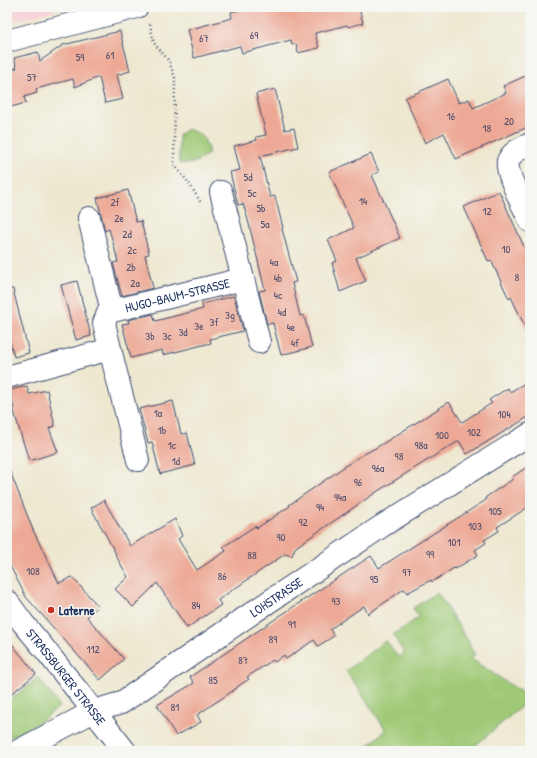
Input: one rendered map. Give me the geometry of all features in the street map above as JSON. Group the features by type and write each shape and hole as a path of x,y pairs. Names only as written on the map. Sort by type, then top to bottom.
{"street":[{"path":"7,42 143,14"},
{"path":"530,144 511,155 508,162 508,169 530,221"},
{"name":"HUGO-BAUM-STRASSE","path":"221,192 259,342"},
{"name":"HUGO-BAUM-STRASSE","path":"88,218 112,311"},
{"name":"HUGO-BAUM-STRASSE","path":"138,460 104,322 108,313 243,279"},
{"path":"7,377 110,349"},
{"name":"LOHSTRASSE","path":"18,751 94,711 121,703 382,526 530,434"},
{"name":"STRASSBURGER STRASSE","path":"7,601 125,751"}],"path":[{"path":"143,14 154,43 169,61 175,78 174,165 189,183 202,205"}],"shaded area":[{"path":"7,7 68,7 7,23"}],"green space":[{"path":"187,129 202,137 206,143 209,153 195,162 183,164 179,163 179,135"},
{"path":"437,592 470,644 469,645 475,655 470,658 530,699 469,751 362,751 386,730 346,671 386,640 398,657 404,653 393,635 419,617 413,608"},
{"path":"38,677 60,706 41,721 9,738 7,734 7,703"}],"building":[{"path":"251,7 359,7 363,23 348,27 347,25 315,33 319,48 298,53 296,44 292,45 291,40 242,53 240,46 194,58 187,30 232,18 231,12"},
{"path":"120,31 130,71 117,75 123,99 105,103 99,77 75,87 73,79 36,89 37,93 24,97 26,103 7,108 7,70 17,68 14,58 38,52 40,61 63,45"},
{"path":"530,74 530,126 456,159 444,133 425,143 405,98 448,79 459,103 469,99 473,108 506,93 503,86"},
{"path":"275,89 285,130 294,128 298,147 260,156 270,197 275,196 296,282 292,283 300,316 304,315 312,347 281,355 273,323 267,324 259,291 265,290 248,220 243,204 238,205 230,172 240,170 234,146 257,140 256,137 266,135 256,94"},
{"path":"371,154 379,172 372,175 400,238 356,258 366,281 340,292 332,263 337,261 328,240 354,228 329,172"},
{"path":"128,190 136,222 141,221 149,254 145,255 153,288 122,296 113,263 118,262 114,246 109,229 105,231 97,198"},
{"path":"499,191 530,260 530,337 511,297 509,299 491,260 488,261 464,207"},
{"path":"77,281 91,336 76,340 61,285"},
{"path":"7,289 13,289 29,353 14,357 7,330"},
{"path":"234,296 243,331 210,339 211,343 163,355 162,350 131,358 122,324 129,323 128,320 153,314 155,321 203,309 202,304"},
{"path":"530,380 530,416 467,454 459,441 439,453 378,491 303,542 295,548 292,556 285,554 218,600 221,605 187,628 157,583 133,607 115,589 128,577 91,508 104,500 130,546 175,519 182,536 178,539 197,570 226,551 223,547 255,526 257,528 357,458 449,402 462,422 492,403 489,400 508,388 510,392"},
{"path":"27,386 29,394 47,390 55,426 49,428 58,452 29,461 15,415 10,390"},
{"path":"173,401 181,434 187,433 195,465 160,474 152,442 148,443 139,409"},
{"path":"530,465 530,506 497,527 499,531 484,540 486,543 475,550 478,555 432,582 431,580 407,593 404,589 368,614 364,606 330,629 334,636 318,646 314,640 286,659 284,655 275,662 273,660 247,677 249,679 237,688 197,715 201,722 176,736 157,705 194,683 190,677 371,556 379,568 486,500 486,497 513,479 512,477"},
{"path":"7,466 33,530 59,583 72,577 98,606 87,617 124,659 100,680 26,597 7,560"},
{"path":"7,638 36,674 7,697"}],"place":[{"name":"Laterne","path":"51,610"}]}
